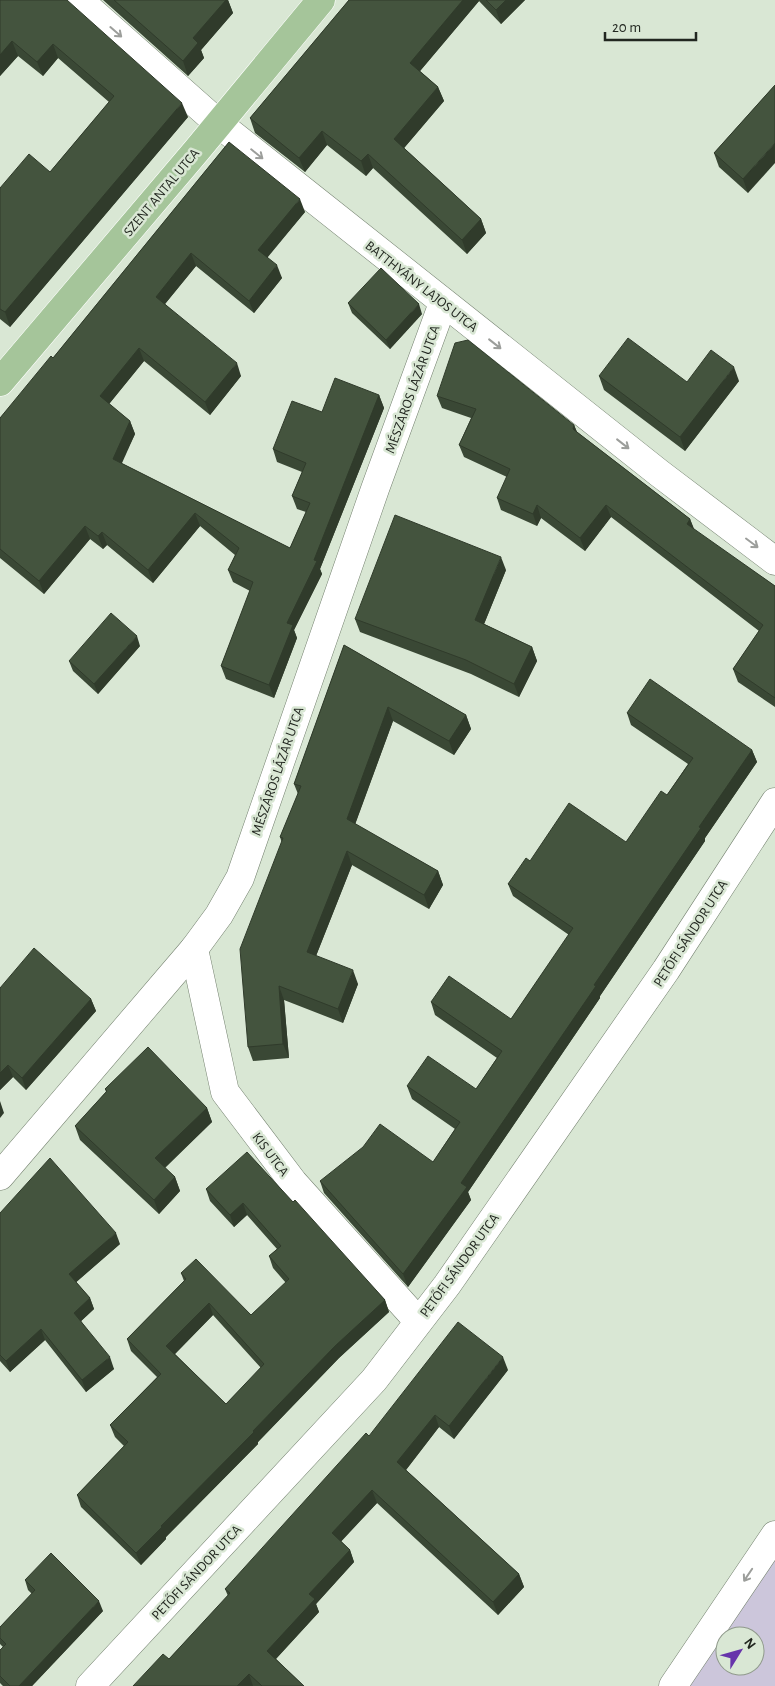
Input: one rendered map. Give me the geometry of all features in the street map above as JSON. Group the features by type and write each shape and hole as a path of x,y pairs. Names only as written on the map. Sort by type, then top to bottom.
{"main road":[{"name":"SZENT ANTAL UTCA","path":"0,382 219,124 321,0"}],"street":[{"name":"BATTHYÁNY LAJOS UTCA","path":"79,0 219,124 659,473 775,561"},
{"name":"MÉSZÁROS LÁZÁR UTCA","path":"0,1176 194,949 220,914 240,878 375,488 443,303"},
{"name":"PETŐFI SÁNDOR UTCA","path":"90,1686 374,1380 446,1284 666,970 775,802"},
{"name":"KIS UTCA","path":"194,949 225,1092 292,1182 418,1321"},
{"path":"673,1686 775,1535"}],"shaded area":[{"path":"775,1547 775,1686 684,1686 715,1639 715,1676 765,1676 765,1626 723,1626"}],"building":[{"path":"0,0 67,0 182,103 5,312 0,309 0,188 29,154 50,172 114,96 53,44 37,62 12,41 0,55"},
{"path":"114,0 226,0 193,38 198,43 183,61"},
{"path":"349,0 463,0 410,63 438,87 394,139 481,219 462,240 368,154 361,161 322,131 299,158 250,118"},
{"path":"486,0 506,0 496,10"},
{"path":"775,85 775,143 743,179 714,153"},
{"path":"229,142 300,199 258,250 277,265 249,301 191,253 156,297 237,363 205,402 139,348 100,396 130,421 113,459 290,548 310,503 292,496 306,463 273,449 292,401 322,412 335,378 379,395 314,560 317,561 287,623 293,625 269,685 221,666 253,582 228,570 239,548 195,513 148,570 102,532 98,536 85,526 39,581 0,549 0,418 51,356 53,358"},
{"path":"381,268 419,304 386,340 348,303"},
{"path":"628,338 687,382 711,350 734,367 680,437 599,376"},
{"path":"468,340 574,425 573,429 690,519 687,524 775,586 775,698 733,669 763,625 606,505 580,538 537,505 533,514 497,498 510,469 459,445 476,409 437,396 455,343"},
{"path":"395,515 501,557 475,620 532,647 514,684 466,660 355,619"},
{"path":"111,613 137,636 94,684 69,661"},
{"path":"344,645 466,715 449,741 388,707 347,819 438,871 424,895 347,851 307,952 353,970 338,1009 279,986 283,1044 248,1047 240,949 283,838 280,837 301,786 294,784"},
{"path":"650,679 752,750 594,985 596,986 461,1183 467,1187 403,1274 320,1181 363,1147 380,1124 433,1162 460,1122 407,1086 428,1056 476,1089 502,1051 431,1002 449,976 511,1019 573,928 508,884 526,858 530,861 569,803 626,842 661,791 667,795 693,758 627,713"},
{"path":"34,948 91,999 22,1078 8,1065 0,1073 0,988"},
{"path":"148,1047 207,1108 155,1158 175,1177 154,1200 75,1126 107,1091 105,1089"},
{"path":"247,1152 293,1202 295,1200 385,1300 335,1346 136,1553 77,1495 128,1442 110,1425 161,1374 127,1339 186,1279 181,1273 196,1259 251,1315 289,1279 269,1256 281,1246 243,1203 230,1215 206,1189","holes":["209,1303 264,1364 226,1404 166,1346"]},
{"path":"50,1158 116,1233 69,1274 90,1298 74,1313 110,1357 82,1380 41,1329 6,1361 0,1355 0,1213"},
{"path":"458,1322 503,1357 449,1426 435,1415 397,1462 519,1574 493,1602 372,1490 332,1533 350,1550 309,1594 315,1599 267,1651 304,1686 262,1686 249,1674 237,1686 133,1686 163,1654 169,1659 230,1593 225,1589 366,1433 369,1436"},
{"path":"51,1553 99,1601 19,1686 10,1686 0,1676 0,1650 6,1644 0,1638 0,1627 35,1590 25,1580"}]}
